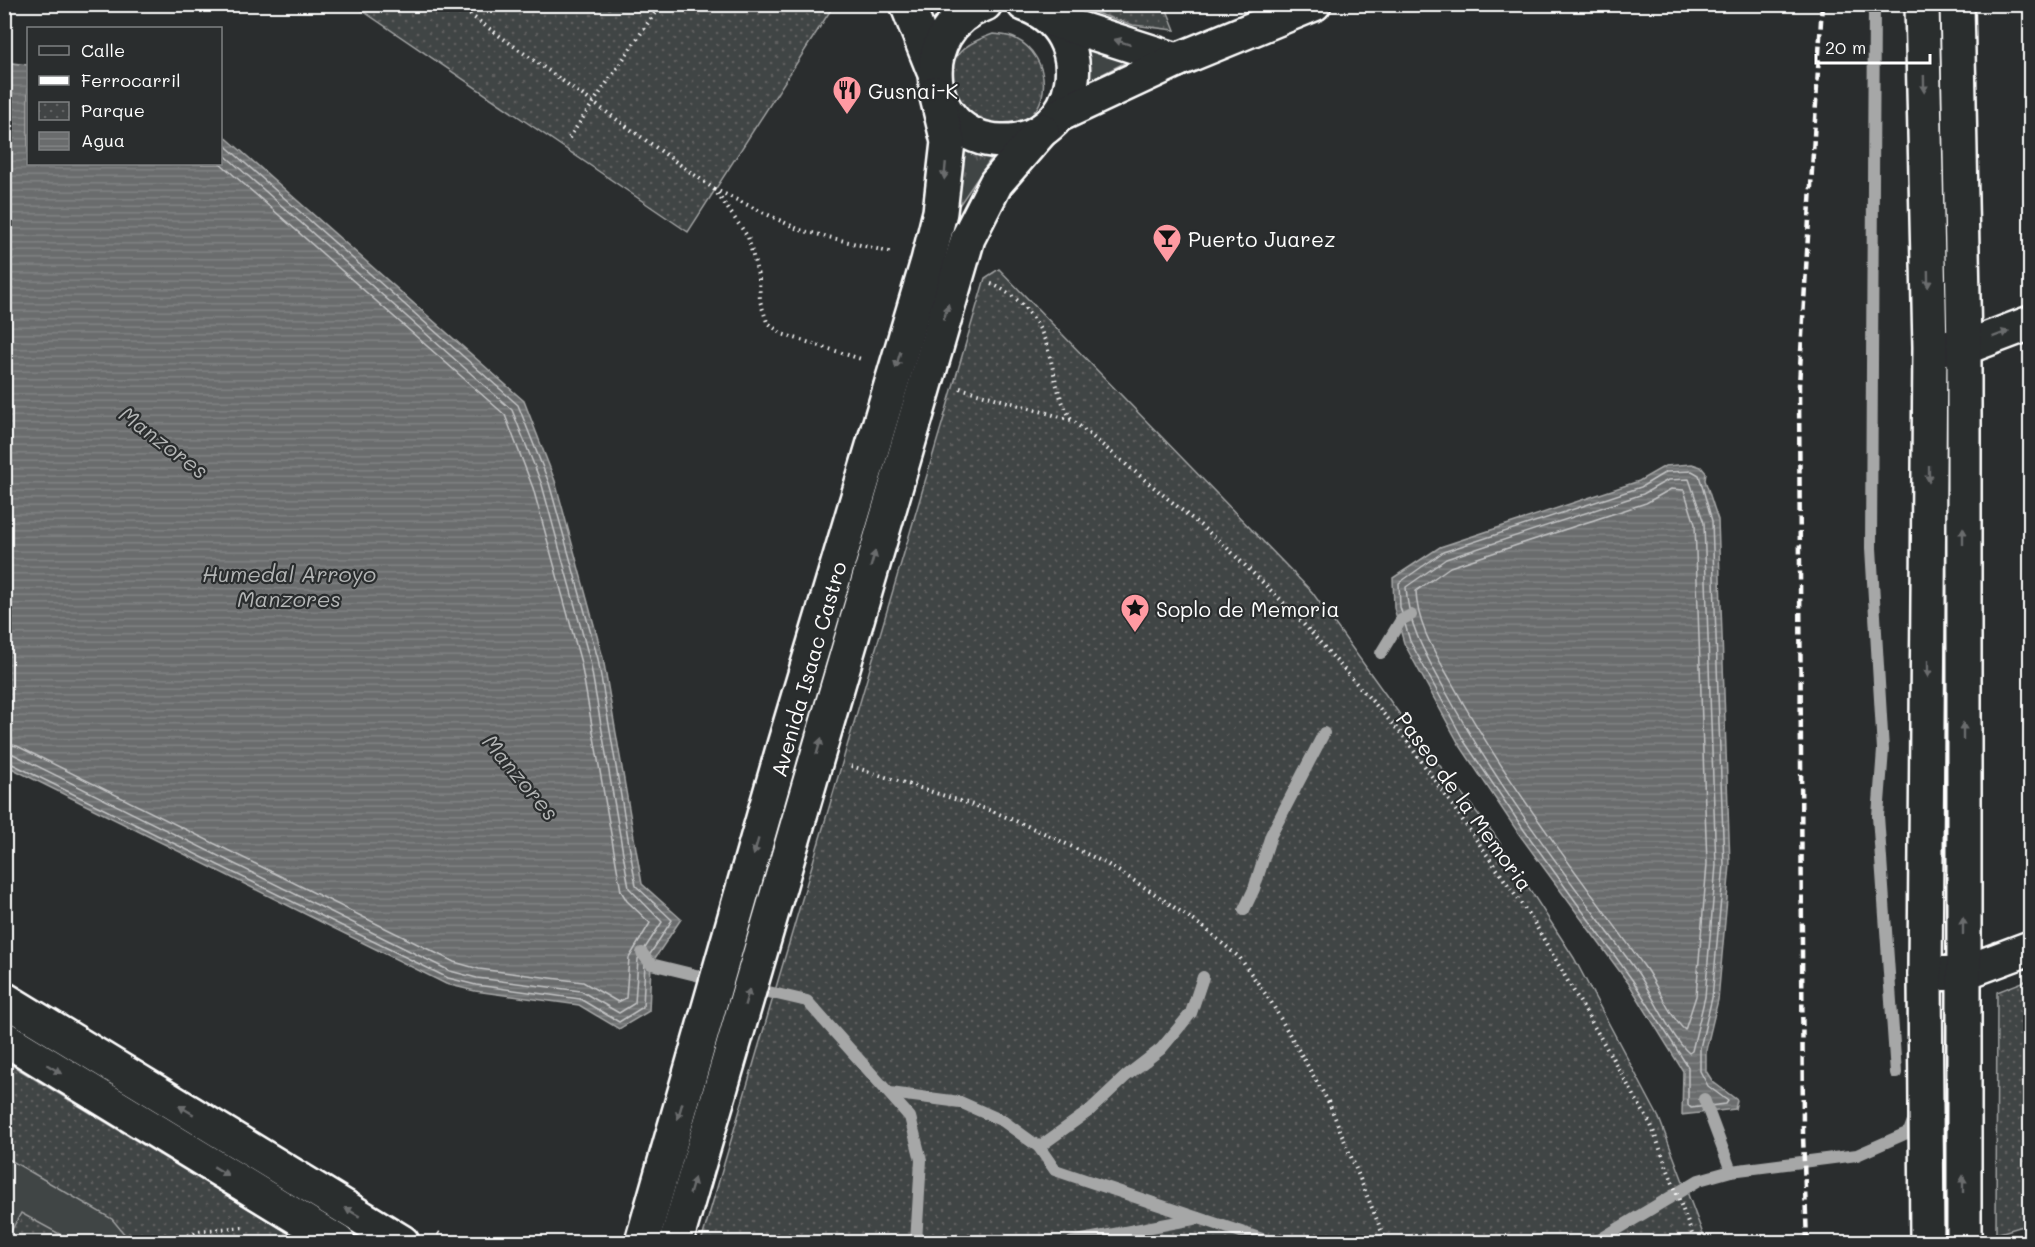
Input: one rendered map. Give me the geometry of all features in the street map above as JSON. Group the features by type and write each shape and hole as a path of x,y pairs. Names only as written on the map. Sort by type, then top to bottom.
{"main road":[{"path":"907,4 948,114 965,130 983,138 1002,141 1021,139 1050,122 1177,60 1314,4"},
{"path":"935,81 939,45 951,25 970,9 985,4"},
{"path":"1024,4 1053,20 1177,60"},
{"path":"1922,4 1930,347 1925,974 1927,1242"},
{"path":"1957,4 1964,348 1964,1242"},
{"path":"1050,122 1070,95 1074,75 1072,55 1065,36 1053,20"},
{"name":"Avenida Isaac Castro","path":"642,1242 928,261 940,212 948,142 935,81"},
{"name":"Avenida Isaac Castro","path":"676,1242 802,802 968,238 996,183 1050,122"},
{"path":"1930,347 1964,348 2031,323"},
{"path":"1925,974 1963,973 2031,948"},
{"path":"4,999 402,1242"},
{"path":"4,1038 338,1242"}],"path":[{"path":"455,4 714,189 801,230 861,247 928,261"},
{"path":"569,138 661,4"},
{"path":"714,189 748,237 759,279 760,301 767,322 782,334 813,345"},
{"name":"Paseo de la Memoria","path":"958,272 1000,288 1027,309 1048,348 1060,402 1072,420 1223,544 1292,611 1405,738 1532,919 1651,1125 1695,1242"},
{"path":"816,755 992,811 1046,834 1107,864 1152,892 1240,958 1271,1002 1329,1103 1386,1242"}],"green space":[{"path":"354,5 834,5 688,232"},
{"path":"1071,5 1165,5 1175,30 1133,25"},
{"path":"993,34 1013,38 1028,47 1042,70 1044,84 1037,109 1027,119 1001,131 962,116 952,75 957,56 964,48"},
{"path":"1084,49 1134,58 1089,81"},
{"path":"962,147 992,157 958,207"},
{"path":"999,269 1312,592 1406,723 1494,834 1574,958 1659,1118 1706,1242 701,1242 985,278"},
{"path":"2030,979 2030,1224 1996,1234 1997,992"},
{"path":"5,1061 303,1242 5,1242"},
{"path":"5,1157 112,1219 131,1242 74,1242 21,1213 5,1242"}],"water":[{"name":"Humedal Arroyo Manzores","path":"4,62 27,65 27,165 222,165 222,134 524,401 555,481 603,658 642,884 681,919 651,964 649,1011 619,1029 579,1005 475,991 446,984 5,765"},
{"path":"1692,464 1701,467 1706,473 1705,480 1718,520 1730,865 1718,1000 1706,1050 1706,1071 1713,1082 1737,1100 1735,1109 1682,1115 1683,1071 1629,984 1519,834 1459,744 1404,643 1394,608 1393,578 1440,547 1639,481 1665,466"}],"waterway":[{"path":"1874,4 1871,548 1883,750 1878,816 1896,1073"},
{"path":"1381,653 1401,620 1411,615"},
{"path":"1244,910 1254,889 1271,835 1324,733"},
{"name":"Manzores","path":"642,953 651,964 716,980"},
{"path":"890,1093 960,1102 1003,1121 1039,1147 1089,1111 1126,1076 1161,1049 1191,1013 1203,977"},
{"name":"Manzores","path":"751,988 807,1001 910,1117 921,1160 916,1242"},
{"path":"1704,1099 1731,1171"},
{"path":"1596,1242 1699,1180 1731,1171 1857,1155 1909,1132 1915,1115"},
{"path":"1039,1147 1055,1170 1198,1218"},
{"path":"1072,1242 1199,1218 1271,1242"}],"railway":[{"path":"1807,1242 1803,1135 1799,385 1822,4"}],"place":[{"name":"Gusnai-K","path":"847,116"},
{"name":"Puerto Juarez","path":"1167,264"},
{"name":"Soplo de Memoria","path":"1135,634"}]}
